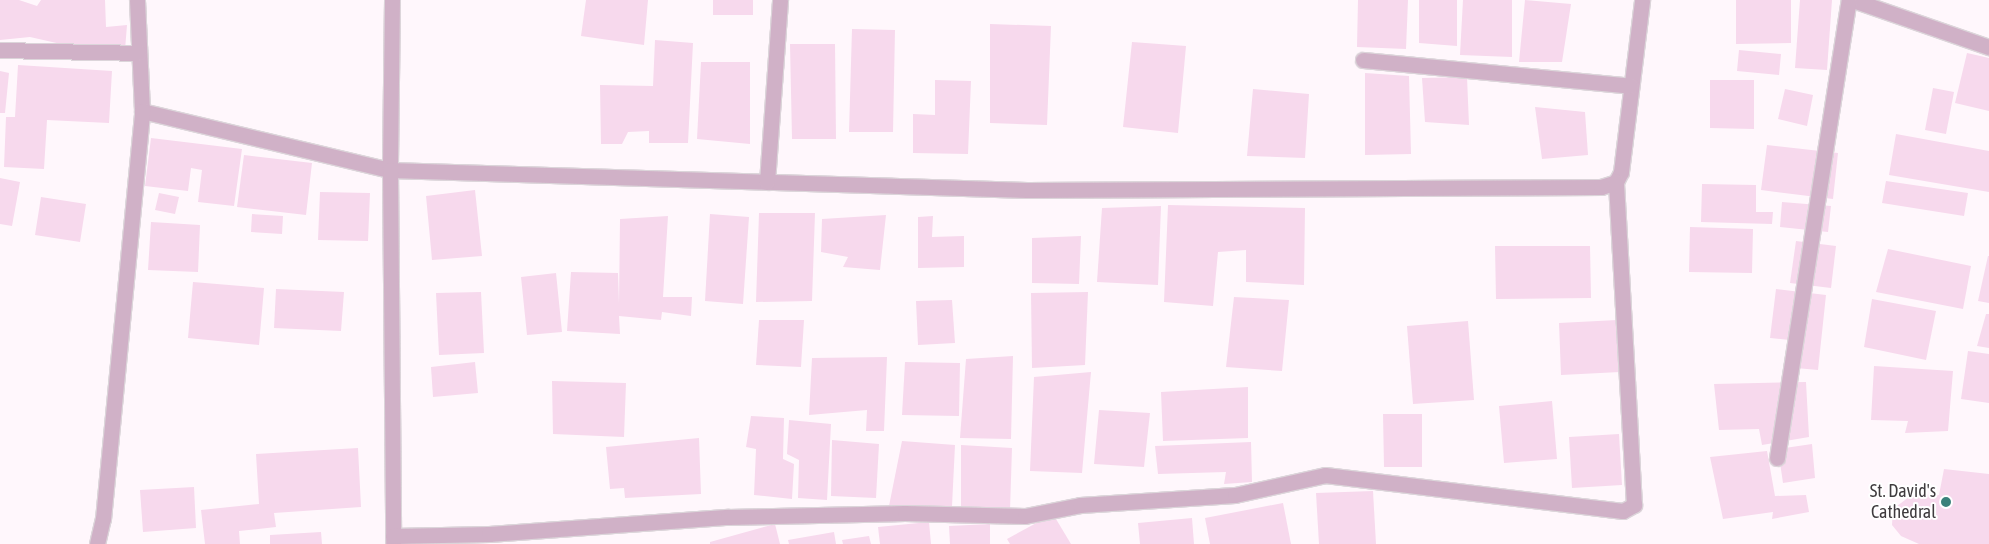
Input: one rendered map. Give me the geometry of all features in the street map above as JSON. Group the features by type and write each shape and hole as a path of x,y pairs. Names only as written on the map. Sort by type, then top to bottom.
{"street":[{"path":"97,544 103,519 142,111 138,0"},
{"path":"392,0 390,170 393,540 728,517 905,513 1026,516 1080,505 1235,495 1325,475 1622,512 1634,505 1616,182 1621,172 1642,0"},
{"path":"767,182 780,0"},
{"path":"1777,458 1849,0"},
{"path":"1853,0 1989,48"},
{"path":"0,50 140,53"},
{"path":"1363,60 1631,86"},
{"path":"142,111 390,170 1027,190 1601,187 1616,182"}],"building":[{"path":"0,0 19,0 37,6 41,0 105,0 106,27 127,25 125,50 61,44 30,37 0,40"},
{"path":"586,0 648,0 644,45 581,36"},
{"path":"713,0 753,0 753,15 713,15"},
{"path":"1358,0 1408,0 1406,49 1357,47"},
{"path":"1419,0 1457,0 1457,46 1419,43"},
{"path":"1463,0 1512,0 1512,57 1460,55"},
{"path":"1525,0 1571,4 1562,62 1519,62"},
{"path":"1736,0 1791,0 1791,43 1736,44"},
{"path":"1800,0 1832,0 1827,70 1795,68"},
{"path":"990,24 1051,26 1047,125 990,123"},
{"path":"852,29 895,30 893,132 849,132"},
{"path":"655,40 693,43 688,143 649,143 649,131 628,132 622,144 601,144 600,85 653,86"},
{"path":"1132,42 1186,46 1178,133 1123,127"},
{"path":"790,44 835,44 836,139 792,139"},
{"path":"1739,50 1781,54 1779,75 1737,71"},
{"path":"1967,53 1989,58 1989,111 1955,103"},
{"path":"701,62 750,62 750,144 697,139"},
{"path":"18,65 112,71 109,123 47,120 44,169 4,167 6,117 15,117"},
{"path":"0,71 9,73 5,113 0,113"},
{"path":"1365,73 1409,76 1411,154 1365,155"},
{"path":"1467,77 1469,125 1425,122 1422,78"},
{"path":"935,80 971,81 968,154 913,153 913,114 935,115"},
{"path":"1710,80 1754,80 1754,129 1710,128"},
{"path":"1933,88 1954,92 1946,134 1925,130"},
{"path":"1253,89 1309,94 1305,158 1247,156"},
{"path":"1785,89 1813,95 1807,126 1778,119"},
{"path":"1535,107 1585,112 1588,155 1542,159"},
{"path":"1896,134 1989,151 1989,192 1889,175"},
{"path":"151,138 242,149 234,206 198,202 202,170 191,168 188,191 145,186"},
{"path":"1767,145 1838,153 1833,199 1761,190"},
{"path":"244,155 312,163 306,215 237,207"},
{"path":"0,178 20,182 12,226 0,224"},
{"path":"1886,181 1968,193 1964,216 1882,203"},
{"path":"1702,184 1756,185 1756,212 1773,212 1772,224 1701,222"},
{"path":"475,190 482,256 432,260 426,196"},
{"path":"320,192 370,193 368,241 318,240"},
{"path":"159,193 179,197 175,214 155,210"},
{"path":"41,197 86,204 80,242 35,235"},
{"path":"1782,202 1831,206 1828,232 1780,227"},
{"path":"1168,205 1305,208 1304,285 1246,282 1246,250 1218,252 1213,306 1164,302"},
{"path":"1161,206 1158,285 1097,282 1102,208"},
{"path":"759,213 815,213 812,301 756,302"},
{"path":"252,214 283,216 282,234 251,232"},
{"path":"710,214 749,217 743,304 705,301"},
{"path":"886,215 880,270 843,267 848,257 821,252 822,219"},
{"path":"668,216 663,297 692,297 691,316 662,312 661,320 619,316 620,334 567,331 571,272 618,273 619,304 620,219"},
{"path":"933,216 932,237 964,236 964,267 918,268 918,217"},
{"path":"151,222 200,225 198,272 148,270"},
{"path":"1690,227 1753,229 1752,273 1689,272"},
{"path":"1081,236 1079,284 1032,283 1032,238"},
{"path":"1796,241 1836,246 1831,288 1790,283"},
{"path":"1495,246 1590,246 1591,298 1496,299"},
{"path":"1888,249 1971,266 1963,309 1876,292"},
{"path":"1989,256 1989,303 1978,301"},
{"path":"556,273 562,332 527,335 521,277"},
{"path":"193,282 264,288 259,345 188,338"},
{"path":"276,289 344,292 341,331 274,328"},
{"path":"1776,289 1826,295 1818,370 1796,368 1799,341 1770,338"},
{"path":"481,292 484,353 439,355 436,293"},
{"path":"1088,292 1085,365 1032,368 1031,293"},
{"path":"1234,297 1289,300 1282,371 1226,367"},
{"path":"1872,299 1936,311 1926,360 1864,347"},
{"path":"952,300 955,343 918,345 916,301"},
{"path":"1986,314 1989,314 1989,348 1977,346"},
{"path":"759,320 804,320 801,367 756,365"},
{"path":"1617,320 1620,372 1561,375 1559,323"},
{"path":"1468,321 1474,400 1413,404 1407,326"},
{"path":"1968,351 1989,354 1989,403 1961,399"},
{"path":"1013,356 1011,439 960,438 966,359"},
{"path":"887,357 884,431 866,431 867,410 809,415 812,358"},
{"path":"475,362 478,393 433,397 431,367"},
{"path":"905,362 960,363 959,416 902,415"},
{"path":"1874,366 1953,371 1948,431 1905,433 1908,421 1871,420"},
{"path":"1091,372 1082,473 1030,471 1034,377"},
{"path":"552,381 626,383 624,437 553,434"},
{"path":"1806,382 1809,437 1762,445 1759,429 1719,430 1714,384"},
{"path":"1248,387 1248,438 1163,441 1161,392"},
{"path":"1552,401 1557,459 1504,463 1499,406"},
{"path":"1099,410 1150,413 1144,467 1094,464"},
{"path":"1383,414 1422,414 1422,467 1384,467"},
{"path":"751,416 784,418 783,459 794,464 792,499 754,495 756,449 746,447"},
{"path":"789,420 831,424 827,500 798,498 799,460 787,454"},
{"path":"1619,434 1622,485 1572,488 1569,437"},
{"path":"699,438 701,494 625,498 624,488 610,489 606,447"},
{"path":"832,440 879,444 876,498 831,496"},
{"path":"902,441 955,445 952,506 889,506"},
{"path":"1251,442 1252,482 1224,484 1226,472 1158,474 1155,446"},
{"path":"1812,444 1815,478 1783,483 1778,449"},
{"path":"961,445 1012,448 1010,510 961,507"},
{"path":"358,448 361,507 274,513 276,527 239,531 240,544 205,544 201,510 259,504 256,454"},
{"path":"1767,451 1775,496 1806,495 1809,512 1772,519 1773,512 1723,519 1710,457"},
{"name":"St. David's Cathedral","path":"1944,469 1989,474 1989,544 1919,544 1901,536 1892,525 1893,509 1913,494 1939,495"},
{"path":"194,487 196,528 143,532 140,490"},
{"path":"1373,491 1376,544 1319,544 1316,493"},
{"path":"1283,503 1291,544 1210,544 1205,518"},
{"path":"1053,514 1071,544 1010,544 1007,539"},
{"path":"1192,518 1194,544 1140,544 1138,523"},
{"path":"929,522 931,544 880,544 878,527"},
{"path":"775,524 780,544 710,544 710,542"},
{"path":"990,524 990,544 950,544 949,526"},
{"path":"321,532 322,544 270,544 270,535"},
{"path":"834,532 836,544 789,544 788,540"},
{"path":"869,536 871,544 843,544 842,540"}],"place":[{"name":"St. David's Cathedral","path":"1946,502"}]}
